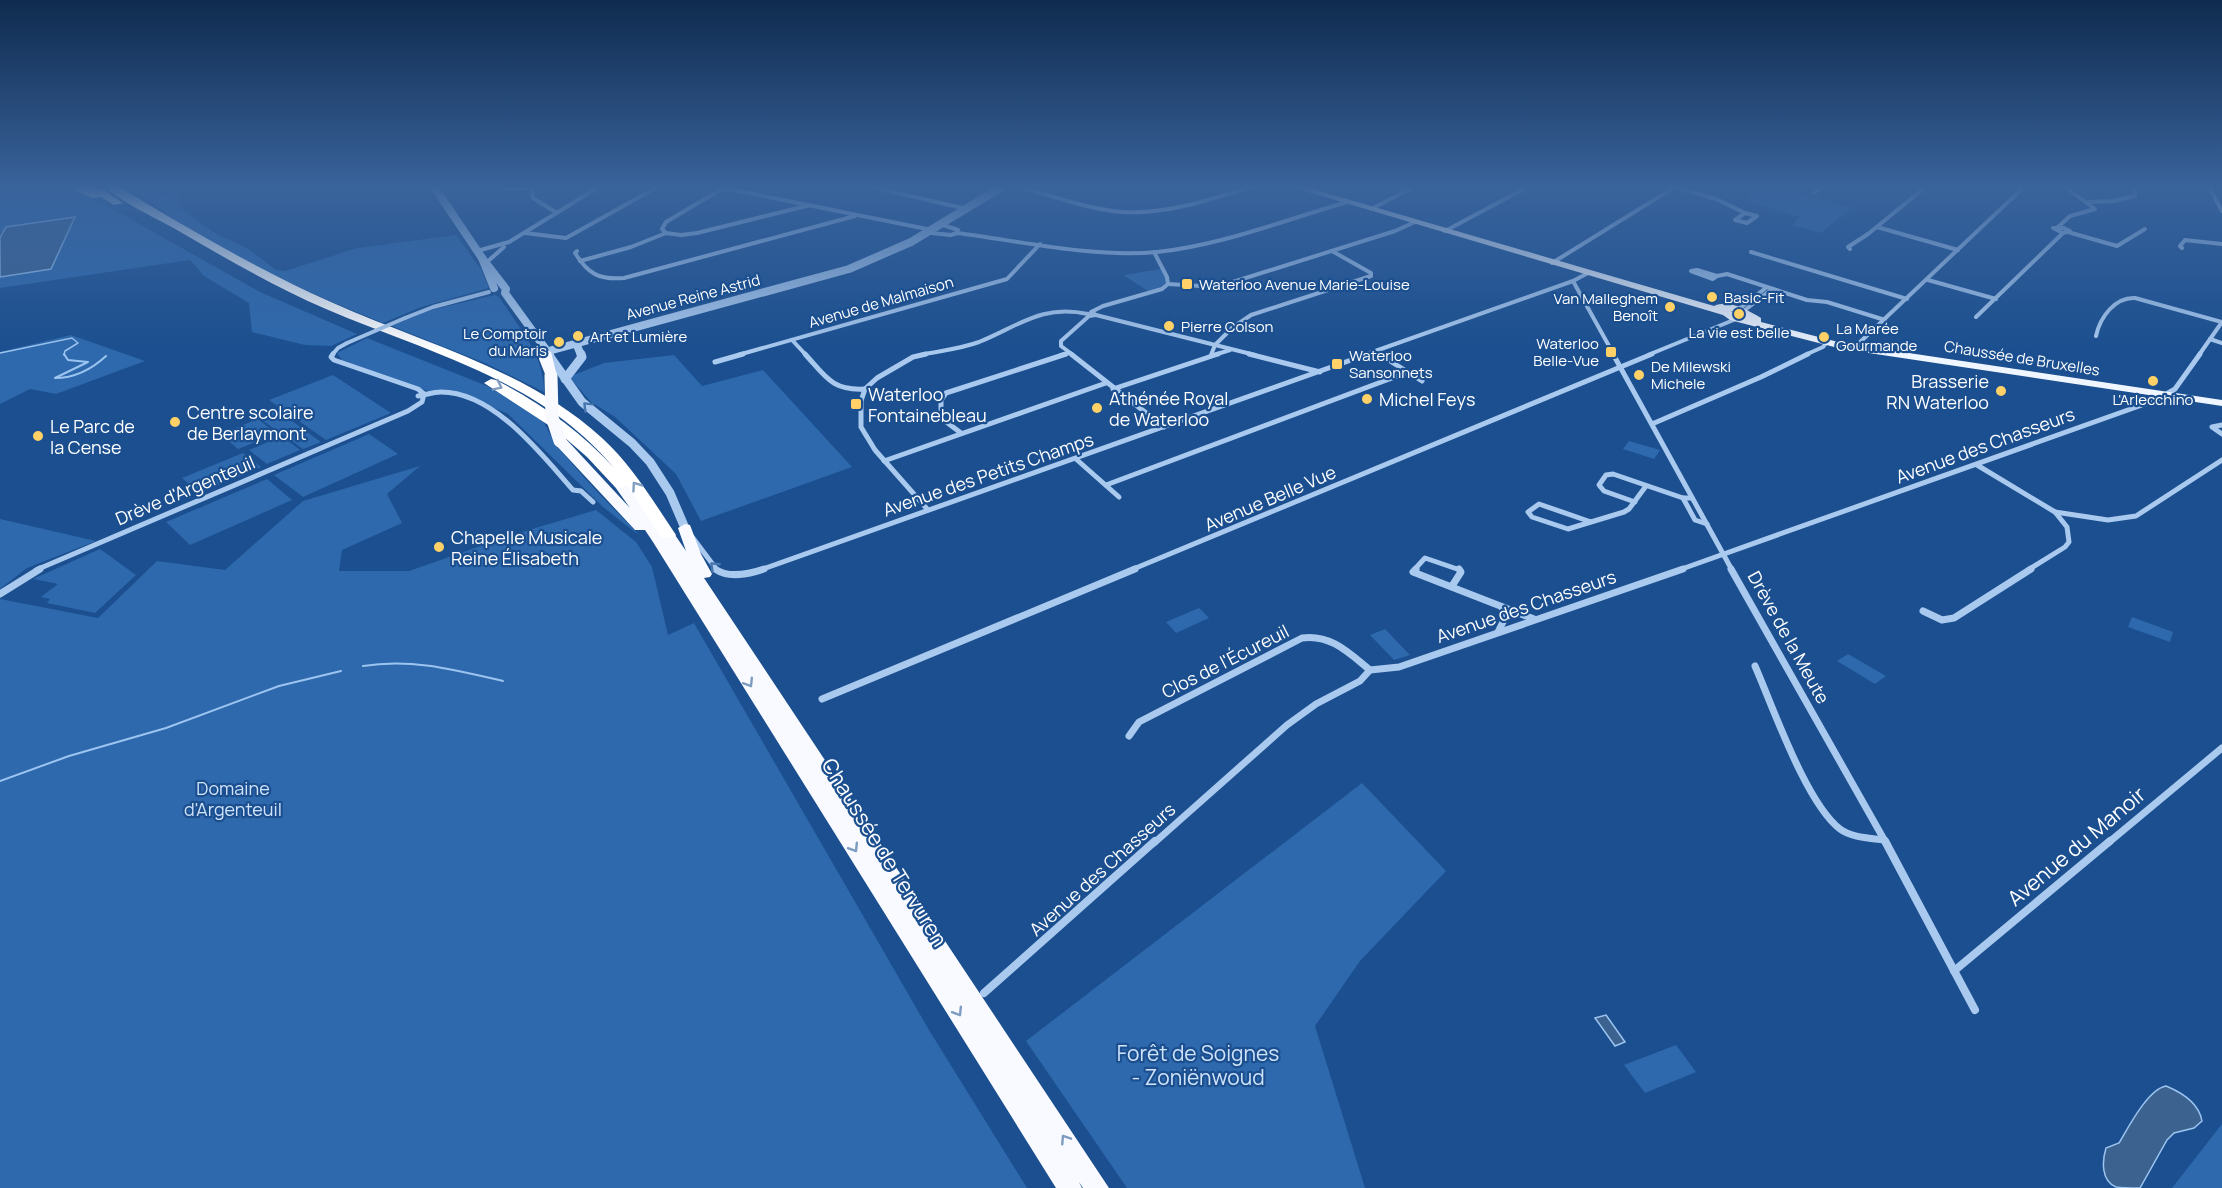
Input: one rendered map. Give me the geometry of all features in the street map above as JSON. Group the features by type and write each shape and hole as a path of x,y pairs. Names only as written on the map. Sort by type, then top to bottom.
{"highway":[{"path":"179,240 280,295 379,338 468,372 507,391 558,423 585,447 620,484 664,538"},
{"path":"202,240 294,290 480,366 542,397 576,423 621,466 664,538"},
{"path":"545,352 544,359 551,376 549,409 551,421 560,441 647,535 664,538"},
{"path":"685,528 694,554 707,579 706,591"},
{"name":"Chaussée de Tervuren","path":"664,538 706,591 1097,1188"},
{"name":"Chaussée de Tervuren","path":"664,538 1070,1188"}],"main road":[{"name":"Chaussée de Bruxelles","path":"1477,240 1737,315 1784,332 1826,343 2222,403"}],"street":[{"path":"470,240 507,304 518,311 565,379 592,411 649,460 664,481 685,528"},
{"path":"481,256 512,240"},
{"path":"580,261 649,240"},
{"path":"577,251 575,254 596,278 624,278 764,240"},
{"name":"Avenue Reine Astrid","path":"545,352 849,269 880,258 915,240"},
{"path":"1013,240 1102,252 1154,252 1193,247 1215,240"},
{"path":"1164,427 1069,353 1061,346 1060,341 1103,306 1162,289 1168,284 1217,288 1364,240"},
{"path":"1552,263 1588,240"},
{"path":"1850,249 1848,247 1858,240"},
{"path":"1926,240 1958,249"},
{"path":"1857,348 1858,344 1967,240"},
{"path":"1976,317 2057,240"},
{"path":"2097,240 2117,246 2126,240"},
{"path":"2182,248 2180,246 2185,240"},
{"path":"2189,240 2222,244"},
{"path":"481,256 497,252 509,242"},
{"name":"Avenue de Malmaison","path":"715,362 1007,279 1040,244"},
{"path":"1211,355 1215,345 1251,315 1371,276 1371,273 1332,250"},
{"path":"481,256 497,252"},
{"path":"1154,252 1167,277 1168,284"},
{"path":"1751,252 1907,299"},
{"path":"1717,276 1697,270 1691,271 1713,279 1726,274 1808,300 1827,302 1885,320"},
{"name":"Avenue des Petits Champs","path":"685,528 715,570 730,576 758,571 1376,352 1573,281 1588,273"},
{"path":"1928,280 1996,299"},
{"name":"Drève de la Meute","path":"1573,281 1884,840 1975,1010"},
{"name":"Avenue Belle Vue","path":"822,699 1621,366 1737,315 1769,288"},
{"path":"498,290 433,307 405,318 347,344 333,352 332,357 334,360 418,389 421,395 448,392 495,412 510,423 573,489 581,491 592,502"},
{"path":"2096,336 2102,320 2121,299 2127,297 2222,322 2175,389 2167,395"},
{"path":"928,510 883,459 861,427 861,401 866,389 877,378 913,357 978,342 1022,320 1048,312 1070,310 1320,372"},
{"path":"2210,339 2222,343"},
{"path":"792,340 833,386 847,390 866,389"},
{"path":"565,379 582,357 576,343"},
{"path":"1652,424 1761,377 1824,347 1826,343"},
{"path":"883,459 1059,401 1231,349"},
{"path":"1376,352 1422,381"},
{"path":"958,434 941,418 941,400 946,393 1069,353"},
{"path":"1107,485 1408,372"},
{"name":"Drève d'Argenteuil","path":"0,594 35,571 408,411 422,402 421,395"},
{"name":"Avenue des Chasseurs","path":"984,993 1287,725 1316,704 1360,681 1370,670 1399,667 1724,555 2167,395"},
{"path":"2222,425 2212,427 2222,434"},
{"path":"1076,459 1119,497"},
{"path":"2055,512 2108,520 2136,516 2222,460"},
{"path":"1923,611 1942,620 1954,618 2065,547 2070,535 2062,519 2055,512 1977,465"},
{"path":"1635,502 1604,491 1599,485 1608,474 1683,498 1692,498"},
{"path":"1591,522 1539,504 1528,512 1532,517 1563,528 1573,528 1624,512 1635,502 1646,486"},
{"path":"1683,498 1695,520 1707,524"},
{"path":"1452,586 1461,572 1458,568 1425,558 1413,572 1535,619"},
{"path":"1498,632 1506,616 1505,611 1499,606"},
{"name":"Clos de l'Écureuil","path":"1129,736 1139,722 1302,638 1318,637 1337,643 1370,670"},
{"path":"1755,666 1812,790 1833,823 1856,837 1884,840"},
{"name":"Avenue du Manoir","path":"1954,971 2222,748"}],"green space":[{"path":"64,240 168,240 260,292 357,334 331,346 305,345 252,332 249,303 204,276 190,260 0,288 0,277 51,269"},
{"path":"208,240 230,240 250,250 276,270 285,271 357,248 415,240 460,240 481,269 489,288 421,307 383,323 284,280"},
{"path":"1161,269 1166,277 1166,283 1159,289 1148,291 1123,275"},
{"path":"495,295 499,297 529,342 540,366 544,392 487,364 392,326 422,312"},
{"path":"71,335 145,361 56,394 30,389 0,404 0,352"},
{"path":"367,338 487,386 543,417 547,429 569,460 640,536 603,507 508,414 458,392 428,391 343,362 337,353"},
{"path":"674,355 702,386 763,370 852,467 701,521 676,474 615,417 591,402 569,377 604,363"},
{"path":"333,375 391,413 326,440 269,400"},
{"path":"277,410 321,442 303,449 259,418"},
{"path":"258,419 277,434 238,449 220,434"},
{"path":"369,434 398,454 303,497 274,475"},
{"path":"282,436 300,450 267,464 249,450"},
{"path":"1629,441 1660,450 1654,459 1623,449"},
{"path":"243,453 261,467 199,493 182,478"},
{"name":"Domaine d'Argenteuil","path":"420,466 387,494 402,523 342,550 339,571 409,571 512,535 596,510 636,542 652,567 668,635 694,623 929,1030 1027,1188 0,1188 0,599 98,618 157,561 225,570 303,501"},
{"path":"267,479 292,500 190,545 166,522"},
{"path":"0,519 96,541 27,568 0,589"},
{"path":"100,549 136,575 95,613 47,603 50,599 41,597 58,584 33,579"},
{"path":"1199,608 1209,618 1176,633 1166,622"},
{"path":"2132,617 2173,632 2170,642 2128,627"},
{"path":"1385,629 1410,655 1394,660 1370,635"},
{"path":"1848,654 1886,676 1875,684 1837,661"},
{"name":"Forêt de Soignes - Zoniënwoud","path":"1362,783 1446,871 1360,961 1315,1026 1365,1188 1127,1188 1026,1041"},
{"path":"1676,1045 1696,1072 1645,1093 1624,1065"},
{"path":"2222,1124 2222,1188 2172,1188"}],"shaded area":[{"path":"0,240 64,240 51,269 0,277"},
{"path":"1606,1015 1625,1042 1615,1046 1595,1018"},
{"path":"2166,1086 2189,1099 2198,1109 2202,1121 2194,1128 2174,1133 2167,1140 2140,1188 2116,1187 2105,1175 2103,1164 2106,1148 2119,1143 2146,1101 2152,1094"}],"waterway":[{"path":"0,353 72,338 78,343 65,351 64,354"},
{"path":"64,354 68,360 88,362 55,378 83,372 106,356"},
{"path":"363,666 416,664 451,669 503,681"},
{"path":"0,781 69,756 166,728 279,686 341,671"}],"place":[{"name":"Waterloo Avenue Marie-Louise","path":"1187,284"},
{"name":"Basic-Fit","path":"1712,297"},
{"name":"Van Malleghem Benoît","path":"1670,307"},
{"name":"La vie est belle","path":"1739,314"},
{"name":"Pierre Colson","path":"1169,326"},
{"name":"Art et Lumière","path":"578,336"},
{"name":"La Marée Gourmande","path":"1824,337"},
{"name":"Le Comptoir du Maris","path":"559,342"},
{"name":"Waterloo Belle-Vue","path":"1611,352"},
{"name":"Waterloo Sansonnets","path":"1337,364"},
{"name":"De Milewski Michele","path":"1639,375"},
{"name":"L'Arlecchino","path":"2153,381"},
{"name":"Brasserie RN Waterloo","path":"2001,391"},
{"name":"Michel Feys","path":"1367,399"},
{"name":"Waterloo Fontainebleau","path":"856,404"},
{"name":"Athénée Royal de Waterloo","path":"1097,408"},
{"name":"Centre scolaire de Berlaymont","path":"175,422"},
{"name":"Le Parc de la Cense","path":"38,436"},
{"name":"Chapelle Musicale Reine Élisabeth","path":"439,547"}]}
